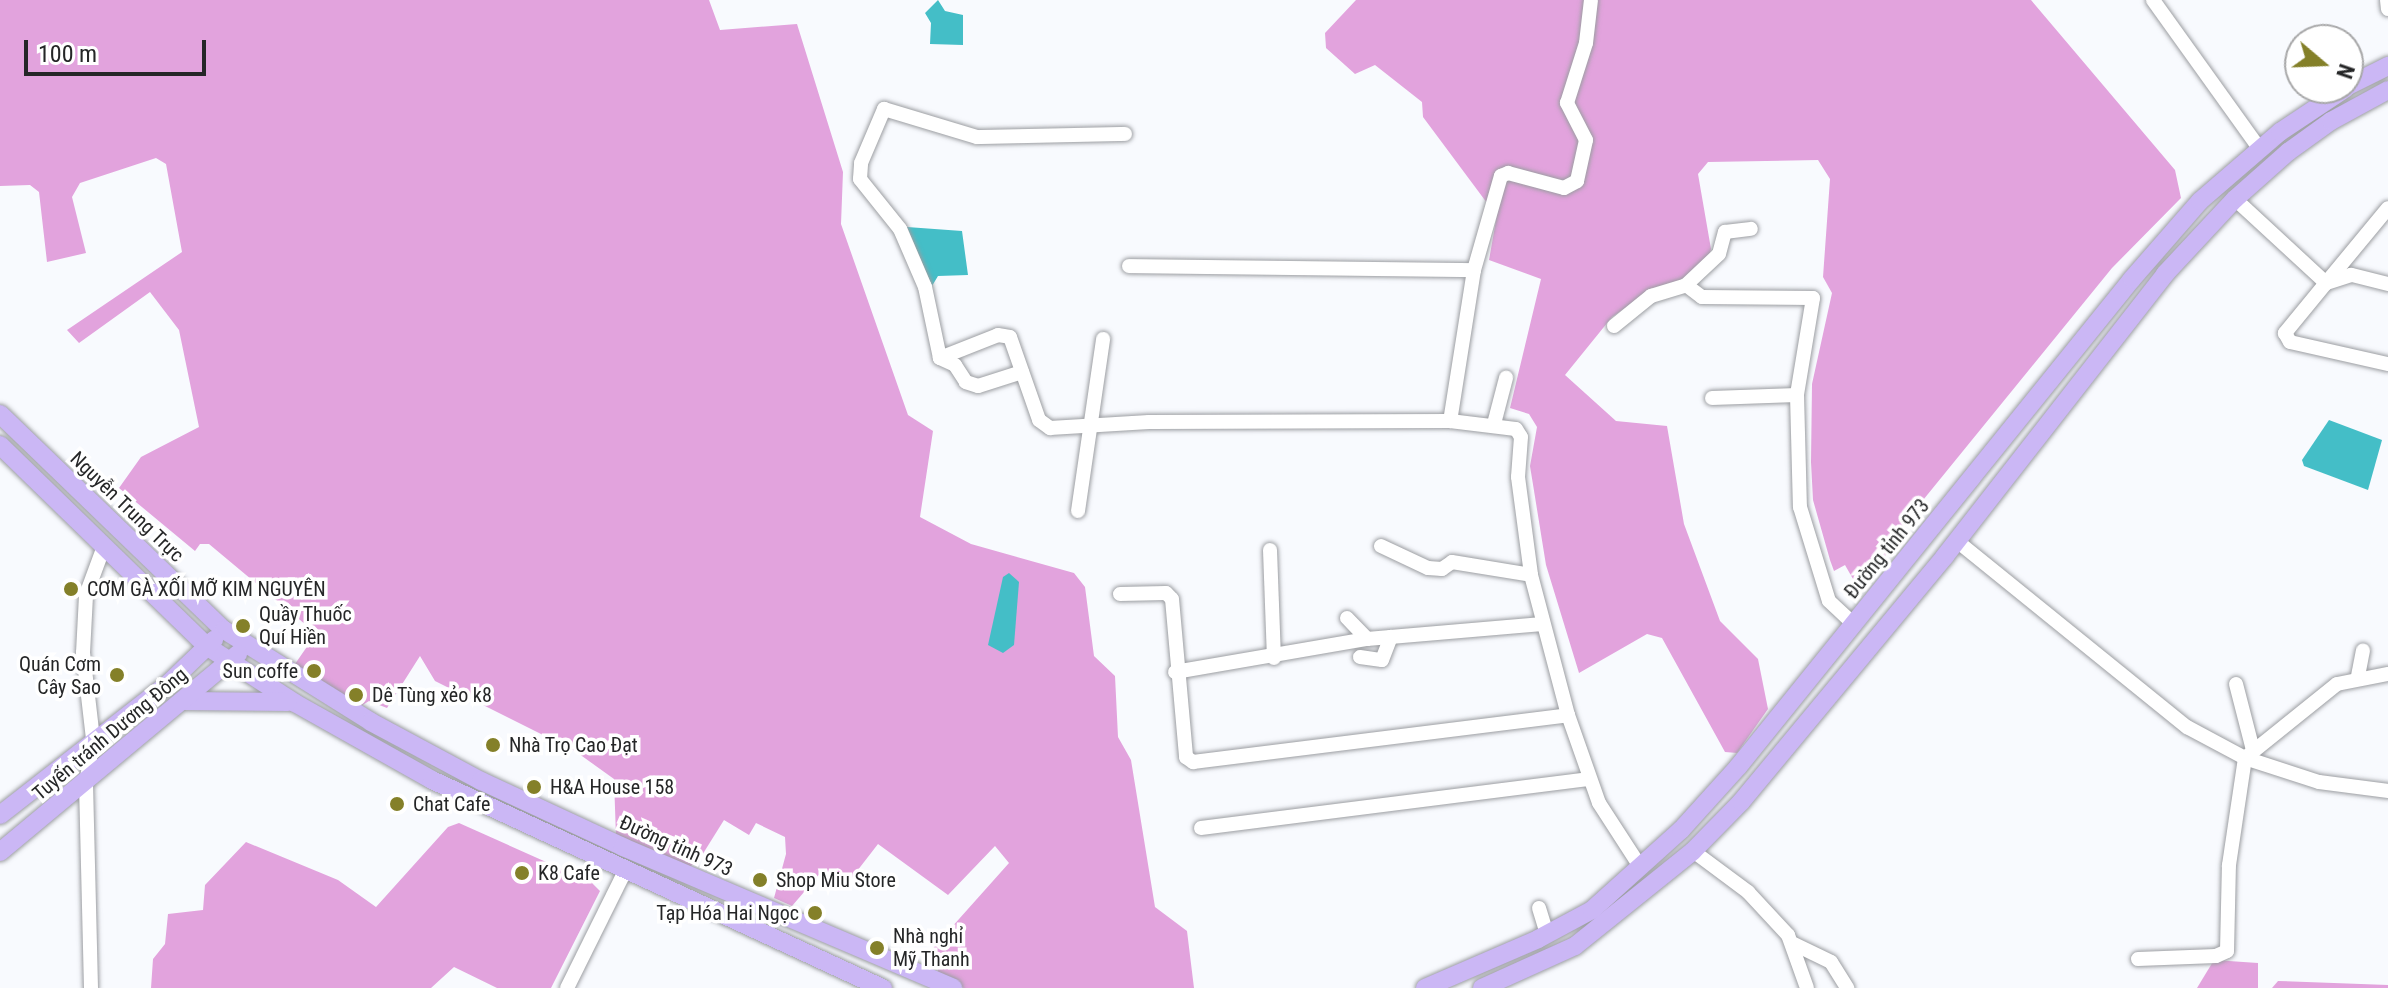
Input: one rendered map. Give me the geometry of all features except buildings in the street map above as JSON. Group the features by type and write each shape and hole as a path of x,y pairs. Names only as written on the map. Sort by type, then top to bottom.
{"main road":[{"name":"Đường tỉnh 973","path":"2364,78 2388,66"},
{"path":"1482,988 1505,984 1575,946 1693,851 1741,802 1957,541 2165,274 2235,199 2331,121 2388,90"},
{"name":"Đường tỉnh 973","path":"1425,988 1547,934 1592,910 1641,868 1738,767 2132,279 2200,201 2259,148 2322,104"},
{"name":"Nguyễn Trung Trực","path":"0,414 224,630"},
{"path":"0,445 103,549 208,647 295,703 432,780 877,987 883,962"},
{"path":"1855,625 1875,637"},
{"name":"Đường tỉnh 973","path":"224,630 245,646 424,752 623,847 883,962 953,988"},
{"name":"Tuyến tránh Dương Đông","path":"0,815 208,647 224,630"},
{"name":"Tuyến tránh Dương Đông","path":"0,852 86,785 230,663 245,646"},
{"path":"183,701 295,703"}],"street":[{"path":"1450,421 1474,270 1501,176 1508,173 1564,188 1577,181 1586,140 1567,103 1586,43 1591,0"},
{"path":"2153,0 2259,148"},
{"path":"2387,0 2388,9"},
{"path":"940,358 925,287 900,229 860,179 861,163 884,109 977,137 1125,134"},
{"path":"2235,199 2326,283"},
{"path":"2388,208 2288,324 2286,338 2388,364"},
{"path":"1614,326 1651,296 1686,285 1719,254 1725,232 1751,229"},
{"path":"1129,266 1474,270"},
{"path":"2326,283 2351,275 2388,284"},
{"path":"1686,285 1702,297 1813,298 1797,395 1797,470 1805,535 1829,601 1855,625"},
{"path":"940,358 1005,335 1044,426 1450,421 1511,427 1521,437 1518,477 1531,575 1568,715 1590,779 1613,830 1641,868"},
{"path":"1078,511 1103,339"},
{"path":"940,358 955,365 966,382 978,386 1022,372"},
{"path":"1494,424 1506,378"},
{"path":"1712,398 1797,395"},
{"path":"1957,541 2134,688 2187,727 2319,782 2388,791"},
{"path":"1381,546 1428,568 1442,569 1452,562 1531,575"},
{"path":"91,988 86,785 93,739 86,703 84,620 86,595 103,549"},
{"path":"1270,550 1274,658"},
{"path":"1120,594 1166,593 1172,599 1175,672 1186,757 1193,762 1568,715"},
{"path":"1347,618 1367,639"},
{"path":"1175,672 1274,658 1367,639 1542,624"},
{"path":"1360,657 1382,660 1391,637"},
{"path":"2358,676 2363,650"},
{"path":"2249,754 2337,684 2358,676 2388,674"},
{"path":"2138,959 2216,956 2227,951 2229,865 2249,754 2236,684"},
{"path":"1201,828 1590,779"},
{"path":"1693,851 1748,892 1794,944 1831,962 1847,988"},
{"path":"567,988 620,869"},
{"path":"1539,908 1547,934"},
{"path":"1794,944 1807,988"}],"shaded area":[{"path":"0,0 709,0 720,30 797,24 843,172 841,224 908,415 933,431 920,517 971,544 1074,573 1085,587 1094,656 1115,676 1118,737 1131,760 1155,907 1187,931 1194,988 964,988 937,979 939,960 926,956 1009,863 995,846 948,895 878,844 847,884 823,870 792,906 774,898 786,854 785,837 756,823 749,835 724,820 699,860 688,868 616,837 614,779 575,751 435,681 420,656 387,708 369,701 361,706 295,664 313,638 312,630 209,544 200,544 195,551 119,488 141,457 199,427 179,330 150,292 79,343 67,330 182,252 166,164 156,158 80,183 72,197 86,253 47,262 39,192 30,185 0,186"},
{"path":"1356,0 2031,0 2175,170 2181,198 2112,268 1906,521 1869,584 1857,586 1845,565 1834,571 1813,500 1812,384 1832,293 1823,277 1830,179 1818,160 1708,162 1698,174 1711,249 1707,264 1667,288 1648,292 1612,317 1565,375 1616,421 1667,426 1684,524 1720,621 1758,659 1768,709 1737,753 1725,752 1662,638 1647,634 1579,673 1546,565 1530,466 1537,427 1529,414 1510,408 1541,279 1489,260 1498,209 1487,203 1423,117 1422,102 1375,65 1355,74 1326,48 1325,33"},
{"path":"459,823 591,882 600,891 551,988 497,988 454,967 431,988 151,988 153,959 165,944 168,914 203,910 205,885 246,842 338,880 376,907 448,827"},
{"path":"2214,960 2258,963 2258,988 2197,988"},
{"path":"2278,981 2388,985 2388,988 2272,988"}],"water":[{"path":"938,0 945,11 963,15 963,45 930,44 931,23 925,13"},
{"path":"907,227 962,231 968,275 938,276 932,286"},
{"path":"2329,420 2382,440 2368,490 2304,466 2302,460"},
{"path":"1009,573 1019,582 1014,645 1003,653 988,645 1003,577"}],"place":[{"name":"CƠM GÀ XỐI MỠ KIM NGUYÊN","path":"71,589"},
{"name":"Quầy Thuốc Quí Hiền","path":"243,626"},
{"name":"Sun coffe","path":"314,671"},
{"name":"Quán Cơm Cây Sao","path":"117,675"},
{"name":"Dê Tùng xẻo k8","path":"356,695"},
{"name":"Nhà Trọ Cao Đạt","path":"493,745"},
{"name":"H&A House 158","path":"534,787"},
{"name":"Chat Cafe","path":"397,804"},
{"name":"K8 Cafe","path":"522,873"},
{"name":"Shop Miu Store","path":"760,880"},
{"name":"Tạp Hóa Hai Ngọc","path":"815,913"},
{"name":"Nhà nghỉ Mỹ Thanh","path":"877,948"}]}
